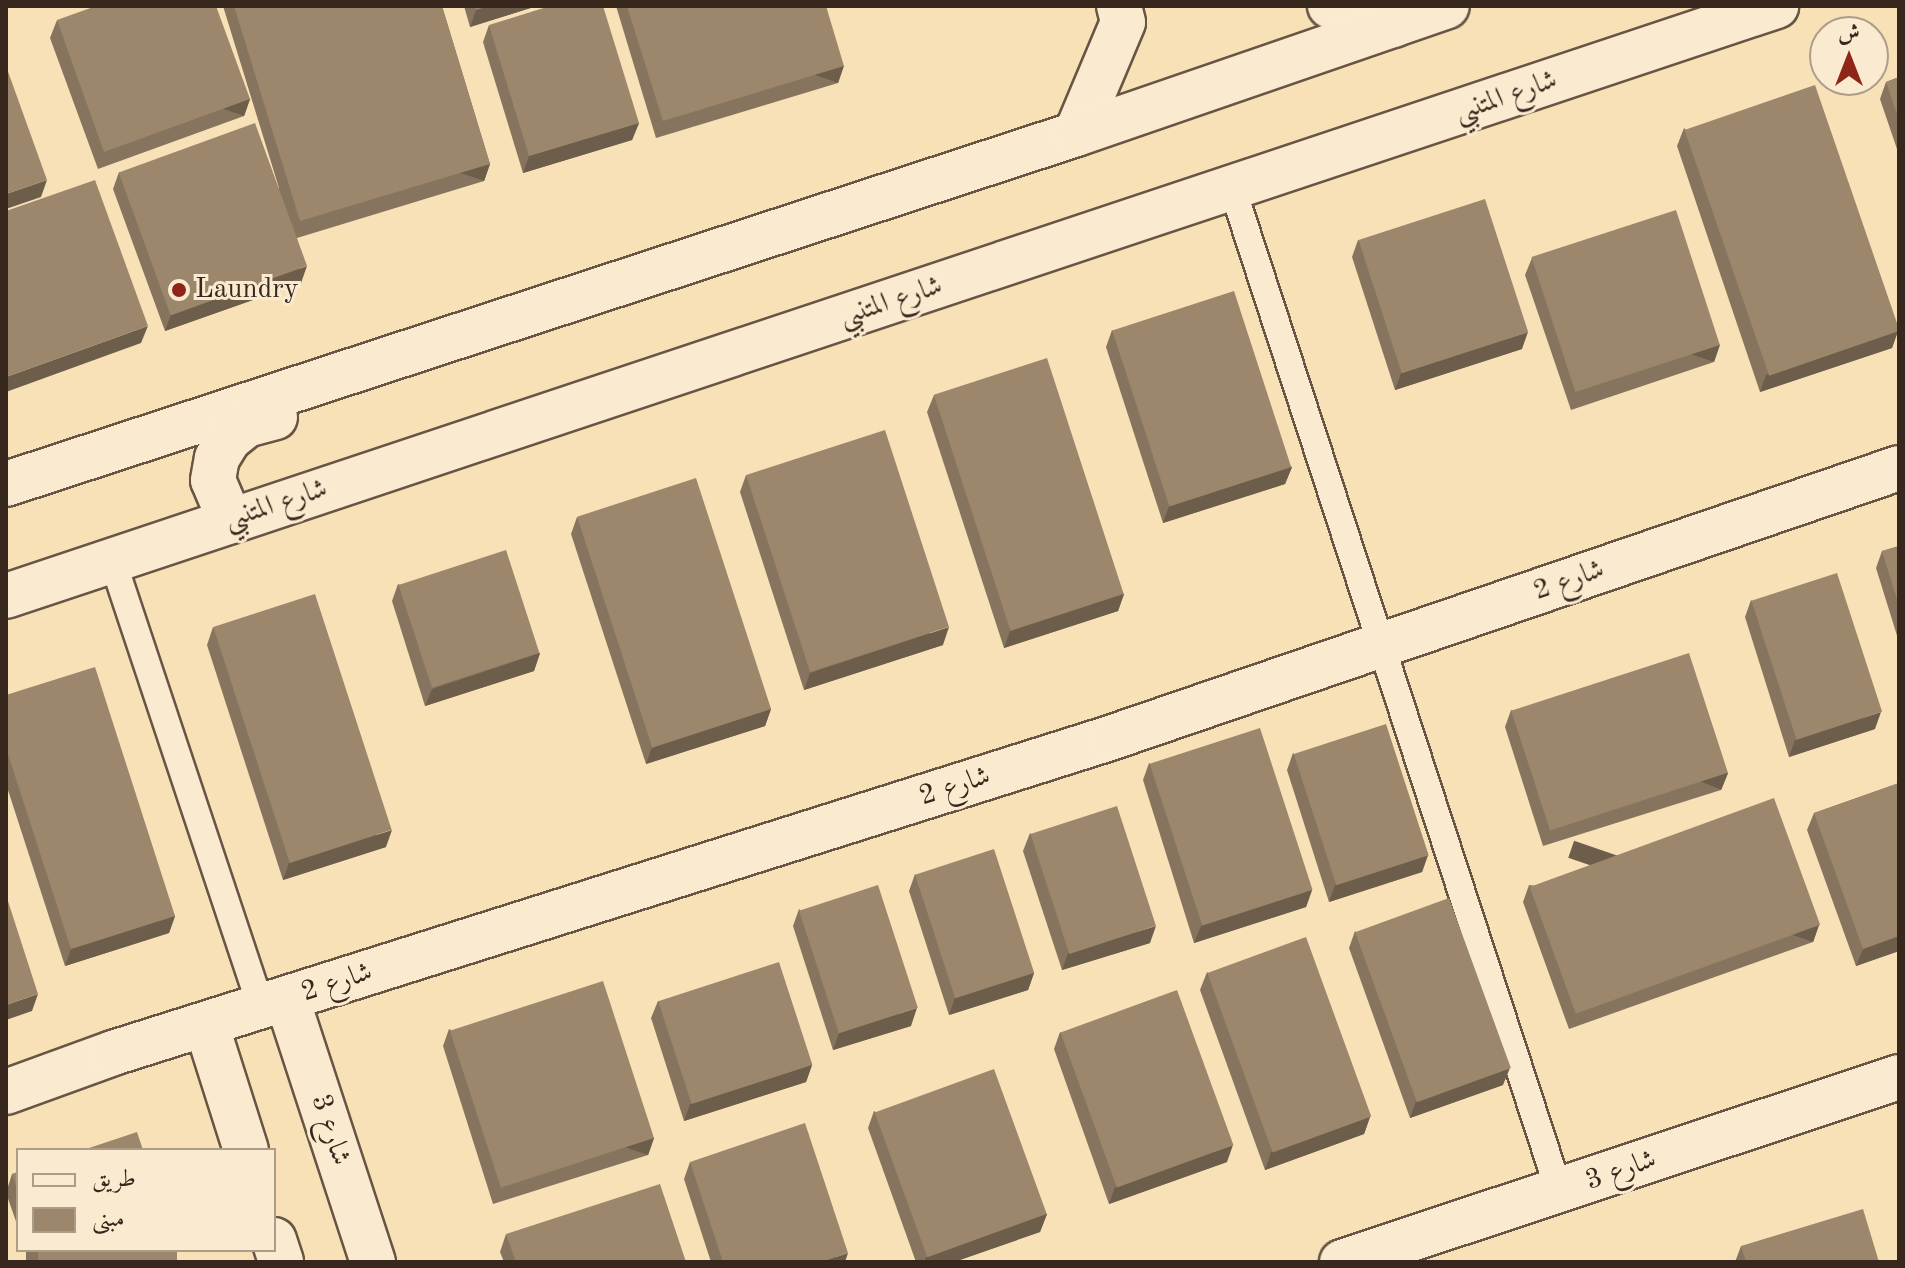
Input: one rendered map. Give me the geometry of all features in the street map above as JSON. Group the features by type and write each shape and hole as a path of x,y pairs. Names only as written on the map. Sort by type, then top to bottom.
{"street":[{"path":"1076,134 1123,22 1119,6"},
{"path":"1330,6 1393,25"},
{"path":"6,484 1076,134 1447,6"},
{"name":"شارع المتنبي","path":"6,596 1233,190 1776,6"},
{"path":"230,520 218,501 215,469 229,439 246,425 602,316 652,271"},
{"name":"شارع 2","path":"6,1092 274,1002 1110,738 1899,468"},
{"name":"شارع 3","path":"274,1002 373,1262"},
{"path":"206,1024 245,1148"},
{"name":"شارع 3","path":"1342,1262 1899,1077"}],"lane":[{"path":"1233,190 1559,1191"},
{"path":"113,562 274,1002"}],"building":[{"path":"96,6 216,6 250,99 104,152 57,20"},
{"path":"234,6 442,6 490,164 300,221"},
{"path":"550,6 603,6 639,123 529,156 489,25"},
{"path":"627,6 826,6 844,66 663,121"},
{"path":"6,66 47,180 6,194"},
{"path":"1899,77 1899,120 1889,91 1889,81"},
{"path":"1809,87 1809,96 1819,96 1899,331 1769,376 1685,130"},
{"path":"255,123 307,266 171,315 119,173"},
{"path":"95,180 148,326 6,377 6,211"},
{"path":"1485,199 1528,332 1402,373 1359,240"},
{"path":"1676,210 1720,345 1575,392 1531,257"},
{"path":"1234,291 1291,467 1169,506 1112,331"},
{"path":"1047,358 1124,594 1010,631 934,395"},
{"path":"885,430 949,627 810,672 746,475"},
{"path":"696,478 771,709 652,748 577,517"},
{"path":"1899,546 1899,606 1882,551"},
{"path":"506,550 539,653 432,688 399,585"},
{"path":"1837,573 1882,712 1797,740 1751,601"},
{"path":"315,594 392,830 290,863 213,627"},
{"path":"1689,653 1728,773 1550,831 1511,711"},
{"path":"95,667 175,916 71,949 6,748 6,695"},
{"path":"1386,724 1429,855 1336,885 1294,754"},
{"path":"1260,728 1313,890 1202,926 1150,764"},
{"path":"1899,783 1899,936 1863,949 1814,813"},
{"path":"1774,798 1820,925 1576,1014 1530,887"},
{"path":"1117,806 1156,926 1069,954 1030,834"},
{"path":"994,849 1034,973 955,998 915,875"},
{"path":"878,885 918,1008 839,1033 799,911"},
{"path":"6,895 38,994 6,1005"},
{"path":"1449,898 1511,1068 1417,1102 1355,932"},
{"path":"1306,937 1371,1116 1273,1152 1207,973"},
{"path":"779,962 812,1065 692,1104 658,1001"},
{"path":"603,981 654,1138 501,1188 450,1031"},
{"path":"1177,990 1233,1145 1117,1187 1060,1032"},
{"path":"994,1069 1047,1214 927,1257 875,1112"},
{"path":"805,1123 848,1253 821,1262 723,1262 690,1162"},
{"path":"137,1132 142,1148 89,1148"},
{"path":"660,1184 686,1262 516,1262 506,1234"},
{"path":"1863,1209 1879,1262 1746,1262 1741,1246"},
{"path":"38,1252 177,1252 177,1262 38,1262"}],"place":[{"name":"Laundry","path":"179,290"}]}
